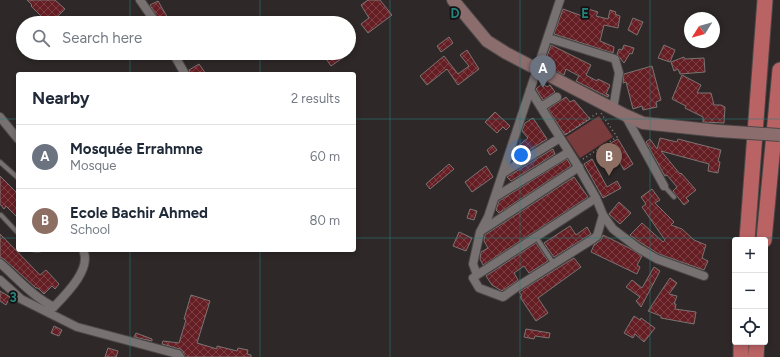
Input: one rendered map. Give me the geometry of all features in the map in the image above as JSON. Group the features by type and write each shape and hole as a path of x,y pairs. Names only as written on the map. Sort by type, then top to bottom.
{"highway":[{"path":"747,237 765,0"},
{"path":"764,237 780,70"},
{"path":"740,357 741,345"},
{"path":"756,357 757,345"}],"main road":[{"path":"453,0 487,41 506,53 643,123 719,131 780,135"}],"street":[{"path":"140,0 151,16"},
{"path":"477,275 473,264 480,232 488,217 560,0"},
{"path":"548,38 615,59 620,73 613,109"},
{"path":"177,60 184,72"},
{"path":"530,90 577,165 596,198 603,215 613,229 638,248 657,259 704,276"},
{"path":"541,107 557,97"},
{"path":"625,115 664,186"},
{"path":"0,117 16,137"},
{"path":"503,173 560,138"},
{"path":"495,196 569,152"},
{"path":"480,232 577,165"},
{"path":"596,198 473,278 479,288 503,297 594,239 597,236 603,215"},
{"path":"52,310 85,267 86,255 84,252"},
{"path":"0,263 32,293 45,302 52,310 77,327 178,354 180,357"},
{"path":"0,280 21,299 52,310"}],"lane":[{"path":"0,162 16,176"},
{"path":"664,186 674,197"},
{"path":"1,215 16,231"},
{"path":"536,237 554,264"}],"path":[{"path":"560,138 600,111 616,137 577,165"}],"shaded area":[{"path":"599,116 613,137 580,158 566,137"}],"building":[{"path":"27,0 55,0 65,9 58,16 41,16 31,6 32,5"},
{"path":"368,0 380,0 392,15 368,33 361,24 369,18 361,5"},
{"path":"158,1 167,16 157,16 150,5"},
{"path":"563,9 585,17 588,9 598,12 596,16 608,19 610,10 616,12 615,14 620,16 618,28 604,25 600,41 614,47 613,53 554,34"},
{"path":"633,18 643,22 637,35 628,30"},
{"path":"449,37 453,43 441,52 437,46"},
{"path":"551,45 591,65 586,75 597,81 598,79 610,85 606,94 609,95 608,97 576,81 579,76 566,69 564,75 544,65"},
{"path":"624,45 634,48 632,54 630,53 624,63 617,54 619,49 622,50"},
{"path":"664,45 675,50 670,62 658,58"},
{"path":"467,50 479,69 458,85 447,69 427,85 420,76 444,56 458,74 469,66 460,55"},
{"path":"684,57 685,59 704,58 705,72 680,74 678,69 674,71 671,62"},
{"path":"327,60 340,60 331,66"},
{"path":"199,64 205,72 190,72 189,70"},
{"path":"652,66 661,100 656,102 657,107 643,110 642,106 633,109 626,82 623,83 624,74"},
{"path":"682,75 701,85 697,93 711,93 714,105 721,105 725,107 724,123 703,122 703,117 685,108 686,106 672,99"},
{"path":"543,83 547,87 550,85 555,92 543,100 536,89"},
{"path":"566,97 570,102 574,100 590,119 565,135 548,109"},
{"path":"495,112 510,126 506,130 503,127 497,133 485,122"},
{"path":"533,118 547,139 515,159 514,157 518,146 528,138 522,131 525,123"},
{"path":"660,138 677,142 678,139 721,150 718,161 720,162 718,173 708,171 709,164 661,151 680,174 681,173 696,190 686,198 689,201 684,205 673,191 677,187 667,175 665,176 646,142 650,139 657,149"},
{"path":"618,139 633,164 624,170 609,144"},
{"path":"493,145 497,150 490,155 487,150"},
{"path":"553,149 555,154 511,181 507,177"},
{"path":"567,159 571,166 499,213 496,210 499,201"},
{"path":"592,159 607,187 617,181 621,188 603,198 584,164"},
{"path":"449,164 454,169 430,189 426,184"},
{"path":"486,166 493,177 472,192 465,182"},
{"path":"0,176 16,192 16,216 6,206 4,209 0,204"},
{"path":"574,177 588,197 483,265 480,259 481,252 488,248 484,241 485,235"},
{"path":"652,189 660,200 655,203 674,222 671,225 682,229 694,240 706,245 702,258 708,261 704,270 659,254 630,235 642,223 663,242 665,240 642,207 646,204 641,197"},
{"path":"619,202 631,213 620,224 609,214"},
{"path":"470,209 477,211 474,220 467,218"},
{"path":"570,226 576,235 587,227 591,234 554,257 544,243"},
{"path":"459,232 472,238 466,251 453,246"},
{"path":"0,234 40,275 46,270 59,284 55,289 52,286 44,294 0,257"},
{"path":"603,235 642,256 637,265 640,267 637,274 591,252 594,245 601,240"},
{"path":"536,243 548,261 529,273 524,266 514,273 518,280 502,291 492,285 486,276"},
{"path":"574,258 581,267 538,298 548,313 536,321 520,297 522,296 519,292"},
{"path":"654,267 660,271 641,307 636,301 640,297 626,287 632,280 642,288"},
{"path":"670,278 677,283 669,294 677,296 674,304 676,304 675,309 696,312 694,324 661,318 661,316 648,311"},
{"path":"0,291 10,297 6,305 0,301"},
{"path":"191,295 210,301 197,343 217,349 217,346 237,351 238,348 248,350 247,354 251,355 251,357 185,357 183,351 180,349 162,344 163,341 179,343 186,320 184,319"},
{"path":"634,316 640,320 641,318 655,328 644,342 635,334 633,338 624,333"},
{"path":"54,326 62,330 59,336 51,333"},
{"path":"526,329 550,333 549,338 535,336 534,339 524,337"},
{"path":"136,333 152,339 152,341 134,337"},
{"path":"108,348 118,351 116,357 105,357"}],"place":[{"name":"Mosquée Errahmne","path":"543,88"},
{"name":"Ecole Bachir Ahmed","path":"609,176"}]}
